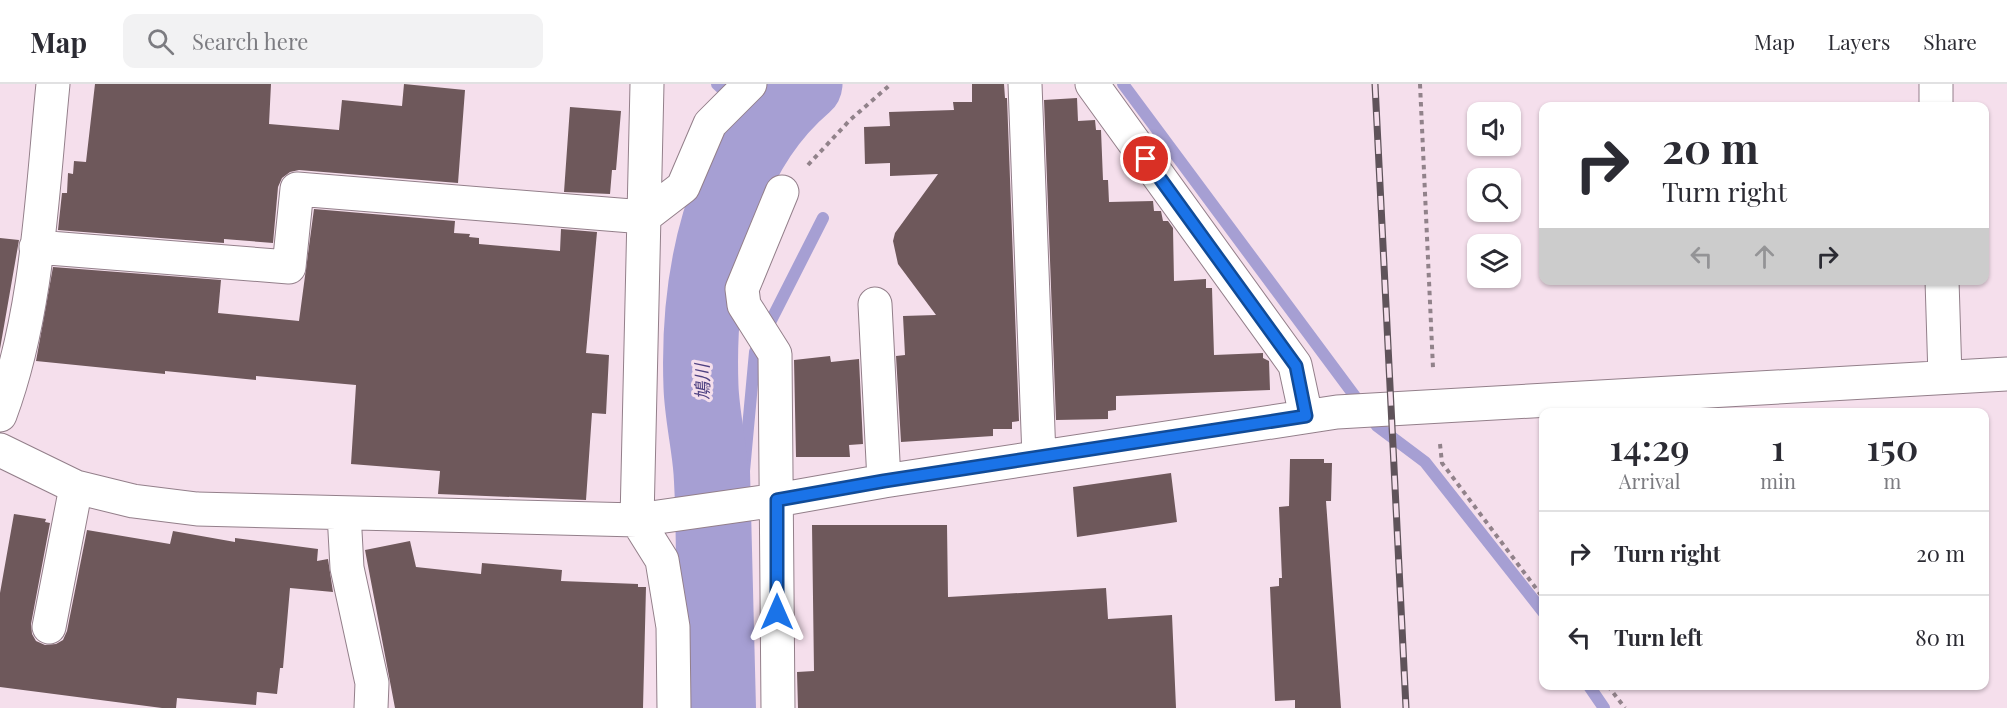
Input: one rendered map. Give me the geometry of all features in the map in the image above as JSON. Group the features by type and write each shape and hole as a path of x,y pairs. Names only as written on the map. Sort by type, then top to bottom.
{"street":[{"path":"0,415 15,375 36,247 53,84"},
{"path":"647,84 637,519 662,560 673,627 674,708"},
{"path":"1025,84 1039,457"},
{"path":"1092,84 1296,366 1322,414"},
{"path":"1935,84 1936,102"},
{"path":"36,247 289,267 297,189 644,217 683,187 710,124 742,92"},
{"path":"778,708 768,501 775,354 744,305 741,289 782,192"},
{"path":"1942,285 1945,377"},
{"path":"875,304 884,481"},
{"path":"0,450 76,487 133,501 197,509 637,519 768,501 1322,414 1377,408 2007,374"},
{"path":"49,627 76,487"},
{"path":"344,513 346,568 372,683 371,708"}],"path":[{"path":"782,192 850,120 891,84"},
{"path":"1420,84 1435,406 1442,463 1539,592"},
{"path":"1611,690 1625,708"}],"building":[{"path":"95,84 271,84 269,124 339,130 342,100 402,106 404,84 465,90 458,183 299,170 290,172 282,178 278,187 273,243 224,239 224,243 58,230 62,193 67,193 68,173 73,174 74,161 86,162"},
{"path":"972,84 1004,84 1005,98 1007,98 1019,421 1012,422 1012,429 993,429 993,436 901,442 896,356 905,355 903,316 936,315 898,264 893,241 895,233 938,174 890,176 890,163 865,164 864,127 890,126 889,112 954,110 953,102 972,102"},
{"path":"1077,98 1078,121 1095,120 1096,130 1101,130 1103,180 1108,180 1109,202 1153,201 1154,211 1161,211 1163,221 1168,221 1173,228 1174,281 1206,279 1206,288 1212,288 1214,355 1263,353 1263,358 1269,361 1270,390 1116,396 1116,410 1108,411 1108,419 1056,420 1044,100"},
{"path":"570,107 621,111 616,170 612,170 610,194 564,192"},
{"path":"314,209 455,221 454,233 470,234 469,237 479,238 479,244 560,251 561,229 597,232 586,353 609,355 606,414 592,413 586,500 438,494 440,471 351,464 356,385 256,376 256,380 165,371 165,374 36,361 53,267 221,280 218,313 299,321"},
{"path":"0,238 19,240 0,349"},
{"path":"830,356 831,362 859,359 863,444 849,445 850,457 796,457 794,360"},
{"path":"1290,459 1324,459 1324,463 1332,463 1331,501 1326,501 1341,708 1295,708 1295,700 1275,701 1270,587 1279,586 1279,578 1282,578 1279,507 1289,506"},
{"path":"1171,473 1177,522 1077,537 1073,487"},
{"path":"14,514 46,519 45,522 50,523 31,624 32,634 36,641 45,645 56,644 63,640 67,631 87,530 170,544 173,531 235,542 235,538 318,549 317,561 328,559 333,592 290,588 283,668 280,668 277,694 257,692 256,705 177,698 176,708 162,708 0,687 0,593"},
{"path":"812,525 947,525 948,597 1106,588 1108,619 1172,615 1176,708 798,708 797,672 814,671"},
{"path":"410,541 416,567 481,574 482,563 562,570 561,581 638,584 638,587 646,587 643,708 395,708 365,550"}],"waterway":[{"path":"717,84 765,128"},
{"name":"鳩川","path":"713,708 712,501 710,461 701,387 703,305 709,263 719,223 733,184 752,147 776,114 805,84"},
{"path":"1123,84 1377,426 1425,462 1539,607"},
{"path":"750,708 744,471 755,352 823,218"},
{"path":"1592,690 1604,708"}],"railway":[{"path":"1375,84 1406,708"}],"route":[{"path":"777,612 777,500 884,481 1306,416 1296,366 1146,159"}]}
